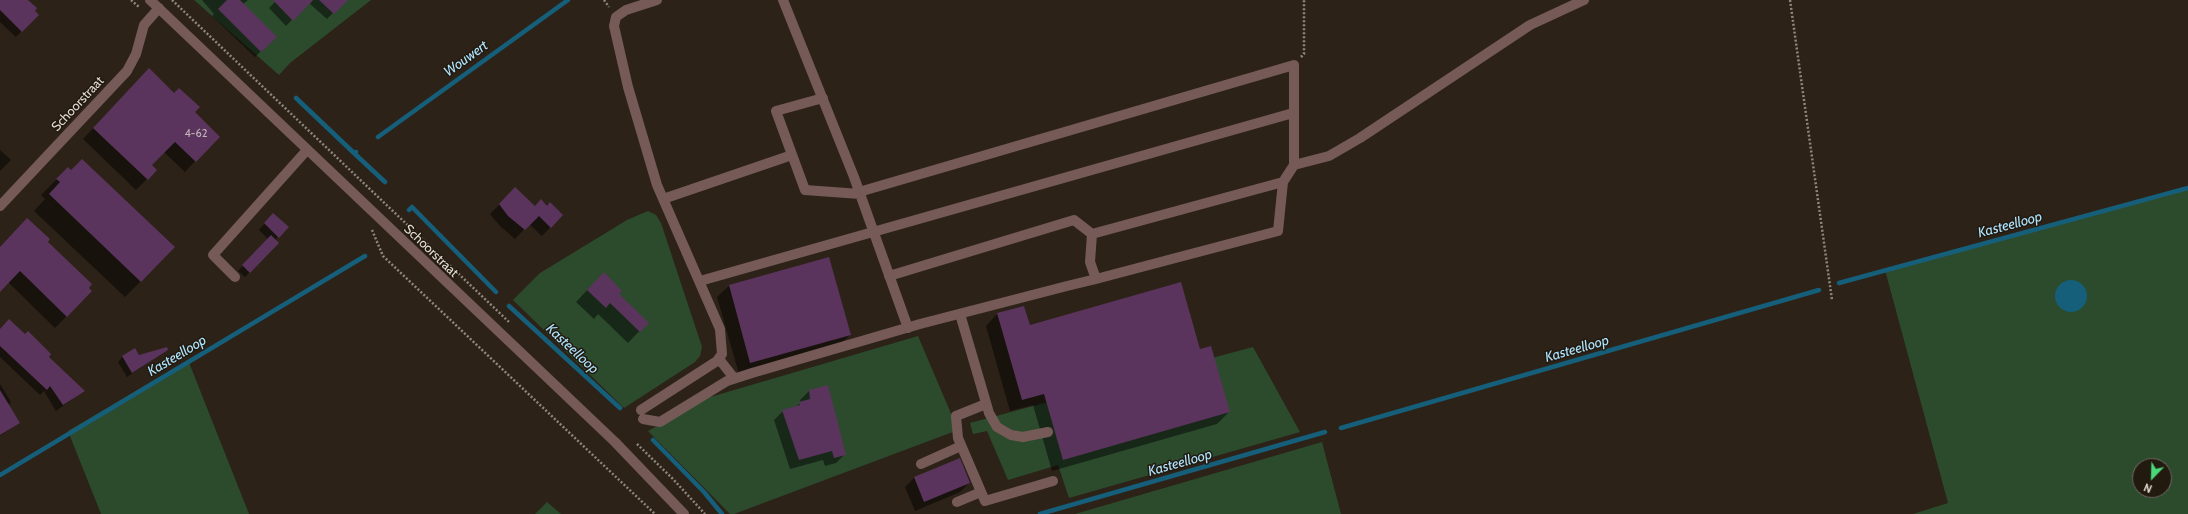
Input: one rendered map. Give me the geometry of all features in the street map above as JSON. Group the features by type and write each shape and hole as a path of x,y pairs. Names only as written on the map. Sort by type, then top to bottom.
{"street":[{"name":"Schoorstraat","path":"150,0 614,442 684,514"},
{"path":"657,0 626,10 616,17 614,26 628,87 657,185 720,329 722,354 719,359 642,414 660,422 734,378 908,328 1278,231 1283,182 1294,165 1294,65 860,193 805,190 776,111 823,98"},
{"path":"783,0 860,193 908,328"},
{"path":"1294,165 1329,156 1360,138 1530,25 1584,0"},
{"name":"Schoorstraat","path":"0,206 127,71 136,54 144,25 159,8"},
{"path":"700,281 1293,113"},
{"path":"235,277 213,255 307,150"},
{"path":"663,199 792,155"},
{"path":"1092,234 1283,182"},
{"path":"889,276 1074,220 1092,234"},
{"path":"1092,234 1090,262 1096,279"},
{"path":"960,314 986,404 997,427 1011,435 1023,437 1048,432"},
{"path":"719,359 734,378"},
{"path":"986,404 956,416 958,438 985,501 1053,481"},
{"path":"921,464 961,446"},
{"path":"957,502 981,492"}],"path":[{"name":"Schoorstraat","path":"172,0 404,221"},
{"path":"1294,65 1304,54 1304,0"},
{"path":"1790,0 1832,300"},
{"path":"379,246 383,256 655,514"}],"green space":[{"path":"194,0 371,0 290,63 279,75"},
{"path":"2188,186 2188,514 1913,514 1948,503 1885,270 2089,216"},
{"path":"648,211 656,215 661,223 702,347 700,356 695,362 624,408 513,300 540,273 627,220"},
{"path":"918,336 958,430 734,514 730,514 648,431 707,398"},
{"path":"1253,347 1300,432 1069,498 1058,465 1008,480 987,431 973,434 970,423"},
{"path":"188,360 249,514 101,514 68,431"},
{"path":"1322,442 1341,514 1075,514"},
{"path":"547,502 561,514 535,514"}],"water":[{"path":"2068,280 2074,280 2084,287 2087,296 2086,302 2080,309 2074,312 2068,312 2058,305 2055,299 2055,293 2062,283"}],"building":[{"path":"0,0 28,0 37,8 35,11 39,15 22,32 0,10"},
{"path":"227,0 240,0 277,37 261,52 218,9"},
{"path":"273,0 313,0 293,21"},
{"path":"319,0 348,0 334,14"},
{"path":"149,68 174,93 179,88 200,107 195,112 220,137 196,162 175,142 152,165 157,170 148,180 93,128"},
{"path":"82,159 175,247 141,282 49,194 60,182 56,179 68,167 71,170"},
{"path":"515,187 535,206 541,199 547,206 550,202 563,215 551,228 539,216 525,230 508,216 499,204"},
{"path":"273,213 289,227 279,238 264,223"},
{"path":"27,218 50,239 48,242 92,284 89,288 92,291 67,317 20,271 0,292 0,247"},
{"path":"271,235 279,243 250,273 242,265"},
{"path":"829,257 851,335 750,363 729,285"},
{"path":"604,272 622,291 619,294 649,323 640,332 610,303 606,308 587,290"},
{"path":"1181,282 1200,349 1211,346 1230,412 1063,460 1044,394 1022,400 997,313 1024,306 1030,325"},
{"path":"9,319 25,334 28,331 51,354 49,357 85,391 63,405 50,386 47,390 0,346 0,329"},
{"path":"167,347 168,350 132,373 122,356 135,348 139,355"},
{"path":"828,385 846,455 834,458 832,451 799,460 782,410 800,405 799,402 810,399 809,390"},
{"path":"0,390 20,423 0,435"},
{"path":"960,458 970,483 924,502 914,477"}],"waterway":[{"name":"Wouwert","path":"378,137 568,0"},
{"path":"296,98 355,154"},
{"name":"Wouwert","path":"356,152 355,154 385,182"},
{"name":"Kasteelloop","path":"1839,283 2188,188"},
{"name":"Kasteelloop","path":"409,210 412,207 496,292"},
{"name":"Kasteelloop","path":"0,475 365,256"},
{"name":"Kasteelloop","path":"1341,428 1819,290"},
{"name":"Kasteelloop","path":"509,306 620,408"},
{"name":"Kasteelloop","path":"1040,514 1325,432"},
{"name":"Kasteelloop","path":"653,440 704,492 722,514"}]}
